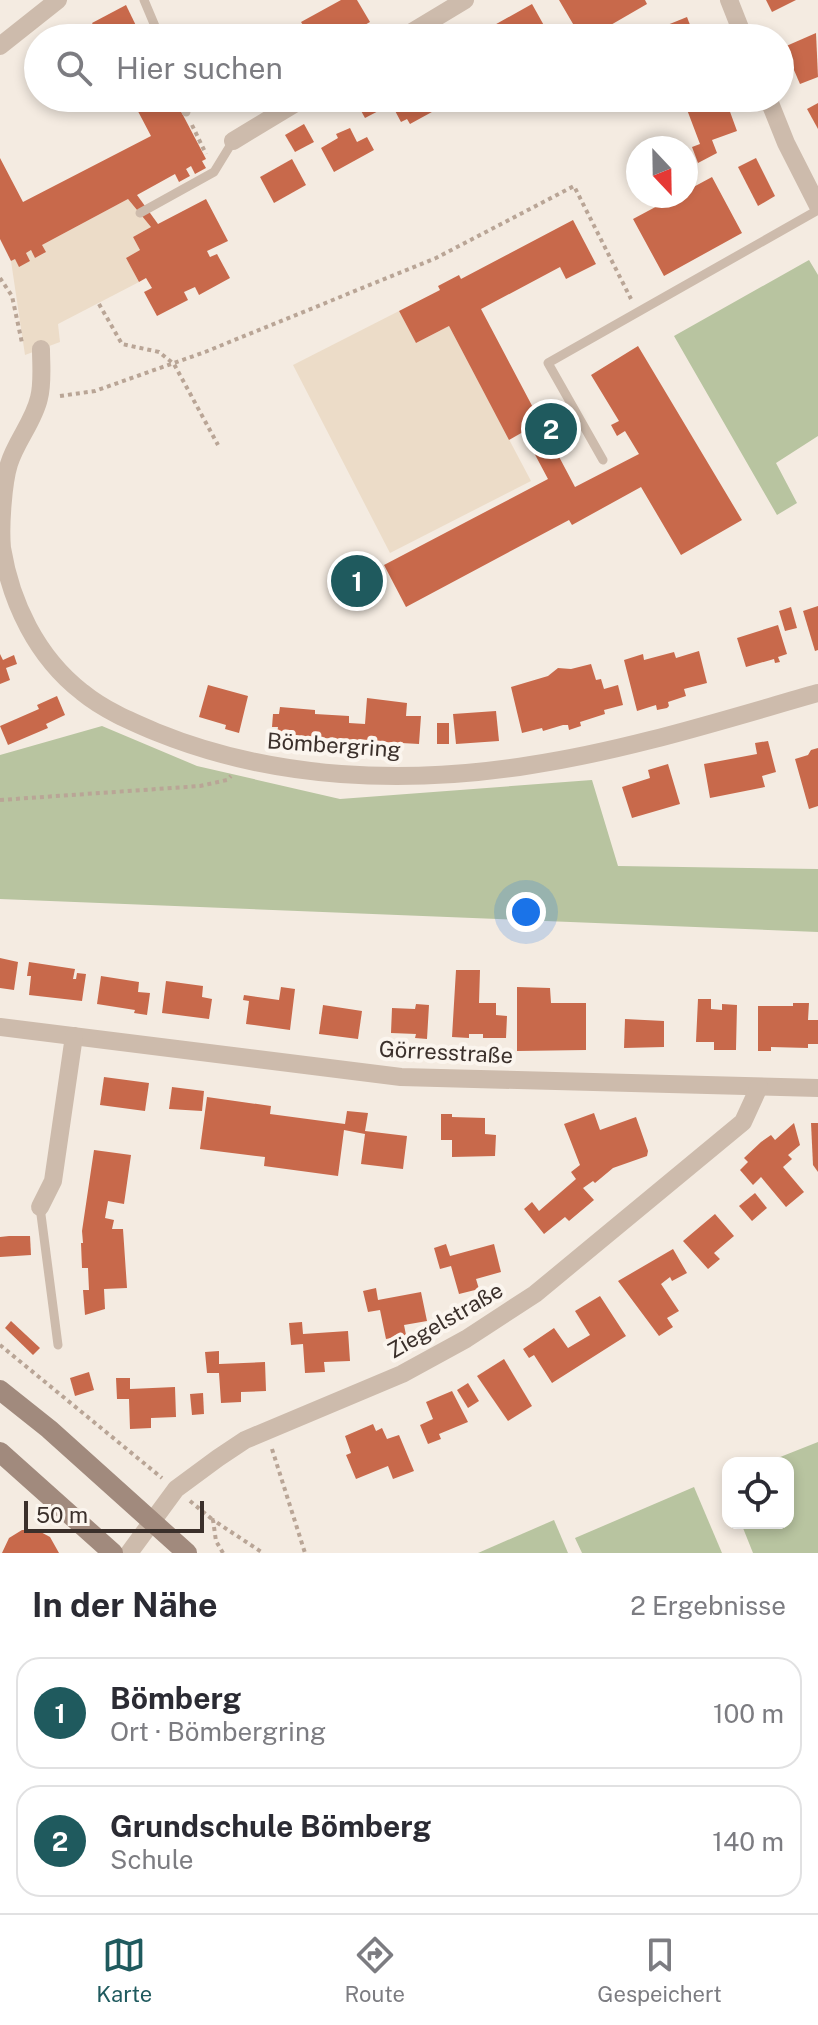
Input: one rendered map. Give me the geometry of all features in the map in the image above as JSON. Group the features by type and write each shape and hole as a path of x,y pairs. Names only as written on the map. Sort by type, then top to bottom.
{"main road":[{"path":"0,1390 49,1429 187,1553"},
{"path":"0,1452 113,1553"}],"street":[{"path":"28,24 58,0"},
{"path":"425,24 465,0"},
{"path":"729,0 738,24"},
{"path":"0,46 24,27"},
{"path":"233,141 281,112"},
{"path":"774,112 818,208"},
{"name":"Bömbergring","path":"41,349 39,397 8,465 3,509 1,544 24,622 41,648 81,691 113,712 183,743 246,762 321,772 435,776 531,765 653,740 818,693"},
{"name":"Görresstraße","path":"0,1027 401,1077 818,1088"},
{"path":"40,1207 53,1181 74,1036"},
{"name":"Ziegelstraße","path":"129,1553 152,1522 245,1440 402,1374 466,1339 535,1294 743,1122 759,1087"}],"lane":[{"path":"144,0 154,24"},
{"path":"140,213 214,172 233,141"},
{"path":"603,460 548,363 818,208"},
{"path":"40,1207 58,1345"}],"path":[{"path":"186,112 205,151"},
{"path":"39,397 95,391 174,364 436,258 574,186 637,312"},
{"path":"0,278 12,296 25,355 41,349"},
{"path":"99,304 122,344 159,352 174,364 218,445"},
{"path":"0,800 200,786 227,780 246,762"},
{"path":"0,1345 213,1520 263,1553"},
{"path":"264,1432 274,1453 305,1553"},
{"path":"213,1520 216,1541 223,1553"}],"green space":[{"path":"809,260 818,275 818,436 776,463 797,503 777,515 674,336"},
{"path":"102,726 197,766 340,799 592,780 618,866 818,869 818,932 0,899 0,755"},
{"path":"818,1442 818,1553 753,1553 743,1529 794,1529 794,1457 780,1457"},
{"path":"694,1487 722,1553 582,1553 575,1538"},
{"path":"554,1520 568,1553 478,1553"}],"shaded area":[{"path":"128,199 151,227 133,237 140,250 126,258 139,282 58,324 60,342 25,355 11,261 15,259 19,266 30,261 26,253 31,250 35,258 45,253 42,245"},
{"path":"399,311 416,343 449,326 531,481 390,553 293,365"}],"building":[{"path":"341,0 357,0 370,22 302,24"},
{"path":"559,0 645,0 647,4 612,24 573,24"},
{"path":"766,0 796,0 772,12"},
{"path":"532,4 543,24 496,24"},
{"path":"126,5 135,24 93,24"},
{"path":"687,17 690,24 670,24"},
{"path":"816,33 818,77 800,84 794,70 794,43"},
{"path":"818,103 818,129 807,109"},
{"path":"138,112 181,112 206,159 202,161 206,168 195,174 191,166 186,169 190,176 179,182 175,174 137,195 158,224 206,199 228,241 207,251 210,257 217,254 230,278 199,295 195,287 184,292 188,300 157,316 144,292 152,288 146,278 139,282 126,258 140,250 133,237 151,227 128,199 42,245 46,252 35,258 31,250 26,253 30,261 19,267 15,259 11,261 0,239 0,158 23,202 151,136"},
{"path":"362,112 376,112 365,118"},
{"path":"396,112 432,112 410,124 407,119 401,122"},
{"path":"688,112 730,112 737,131 712,140 717,153 698,163 698,136"},
{"path":"304,124 314,142 295,152 285,135"},
{"path":"350,128 357,142 367,137 374,150 334,172 321,148 338,138 336,134"},
{"path":"756,158 775,196 758,206 738,167"},
{"path":"292,159 306,185 274,203 260,177"},
{"path":"712,177 742,233 664,276 633,219 654,208 698,208 698,185"},
{"path":"573,220 596,264 566,279 560,267 481,309 575,487 639,454 625,431 617,436 611,425 619,421 591,375 638,346 742,520 681,555 641,487 572,525 569,520 406,607 384,565 548,479 523,432 509,440 449,326 416,343 399,311 440,290 438,286 459,275 461,279"},
{"path":"818,606 818,650 815,651 803,611"},
{"path":"791,607 797,628 785,631 779,611"},
{"path":"778,625 787,654 778,657 780,662 775,663 774,659 746,667 737,638"},
{"path":"699,651 707,683 684,689 686,696 668,702 667,708 657,710 656,705 637,711 624,660 643,654 644,660 674,652 676,658"},
{"path":"0,654 3,660 14,655 17,664 6,668 10,680 0,684"},
{"path":"591,664 596,680 601,679 604,689 618,685 623,705 604,710 605,714 580,722 581,726 569,730 568,725 563,725 522,733 511,687 548,676 558,668 571,669"},
{"path":"208,685 248,696 239,733 225,729 226,725 199,717"},
{"path":"57,696 65,715 46,724 48,728 8,745 0,726 39,709 37,705"},
{"path":"367,698 407,703 406,716 421,716 419,744 384,742 384,745 374,745 374,750 348,748 348,740 277,734 278,727 272,727 273,714 279,714 280,707 315,710 315,714 349,716 349,723 365,724"},
{"path":"496,711 499,741 456,744 453,714"},
{"path":"437,723 449,723 449,744 437,744"},
{"path":"768,741 776,772 762,776 765,787 710,798 704,764 757,754 755,743"},
{"path":"818,748 818,806 809,809 795,759"},
{"path":"668,764 680,804 632,818 622,787 650,778 648,770"},
{"path":"0,958 18,962 14,990 0,988"},
{"path":"29,962 75,969 73,979 76,979 77,973 86,974 82,1001 29,995"},
{"path":"456,970 480,970 479,1003 496,1003 496,1015 507,1016 506,1038 483,1038 483,1034 469,1034 469,1038 452,1037"},
{"path":"101,976 139,982 138,992 150,993 147,1015 97,1004"},
{"path":"166,981 203,986 202,997 212,999 209,1019 162,1013"},
{"path":"281,987 295,989 290,1030 246,1024 249,1001 243,1000 244,995 279,1000"},
{"path":"517,987 550,988 551,1003 586,1003 586,1050 517,1051"},
{"path":"698,999 711,999 711,1009 722,1010 722,1004 737,1005 736,1050 714,1050 714,1042 696,1042"},
{"path":"793,1003 809,1003 808,1020 818,1020 818,1044 808,1044 808,1048 771,1047 771,1051 758,1051 758,1006 793,1006"},
{"path":"416,1004 429,1005 427,1039 415,1038 416,1034 391,1033 392,1008 415,1009"},
{"path":"323,1005 362,1011 358,1039 319,1034"},
{"path":"625,1019 664,1021 664,1047 624,1048"},
{"path":"104,1077 149,1083 145,1111 100,1105"},
{"path":"172,1087 204,1091 202,1111 169,1109"},
{"path":"207,1097 271,1106 270,1114 345,1124 347,1111 368,1113 365,1131 407,1136 403,1169 361,1164 365,1134 344,1130 338,1176 264,1166 265,1157 200,1149"},
{"path":"594,1113 600,1130 636,1117 647,1156 613,1168 595,1183 593,1181 583,1188 594,1200 569,1221 565,1217 544,1234 524,1209 532,1202 539,1211 576,1179 571,1172 580,1165 564,1124"},
{"path":"441,1114 485,1118 485,1134 496,1135 495,1156 452,1157 452,1140 441,1140"},
{"path":"794,1123 800,1145 788,1155 792,1159 783,1167 804,1192 786,1207 761,1177 753,1185 740,1170 748,1162 744,1158 761,1142 771,1135 775,1140"},
{"path":"811,1123 818,1123 818,1172 813,1165"},
{"path":"94,1150 131,1155 124,1204 108,1201 105,1218 114,1220 112,1229 123,1229 127,1288 104,1289 105,1309 85,1315 83,1290 89,1290 88,1268 82,1268 81,1243"},
{"path":"755,1193 767,1208 752,1221 739,1206"},
{"path":"715,1214 734,1236 714,1253 720,1259 708,1269 683,1241"},
{"path":"30,1236 31,1255 0,1257 0,1237"},
{"path":"446,1244 450,1256 494,1244 501,1272 476,1279 479,1289 459,1294 451,1266 440,1269 434,1248"},
{"path":"673,1249 687,1273 672,1281 670,1277 661,1284 679,1311 667,1318 673,1327 659,1336 618,1281"},
{"path":"376,1288 378,1300 421,1292 427,1321 404,1325 406,1335 386,1339 380,1310 368,1312 363,1291"},
{"path":"600,1296 626,1336 552,1383 534,1355 529,1358 523,1349 554,1328 568,1348 590,1335 575,1311"},
{"path":"11,1321 40,1348 33,1355 5,1328"},
{"path":"302,1322 303,1334 348,1331 350,1361 324,1362 325,1372 305,1373 303,1344 291,1345 289,1323"},
{"path":"219,1351 219,1364 265,1362 266,1391 241,1392 241,1402 221,1403 219,1373 207,1373 205,1352"},
{"path":"504,1359 532,1406 508,1421 477,1376"},
{"path":"89,1372 94,1390 75,1396 70,1378"},
{"path":"116,1378 130,1378 130,1389 175,1387 176,1417 151,1418 151,1428 130,1429 129,1399 117,1399"},
{"path":"468,1383 479,1401 468,1408 457,1390"},
{"path":"452,1391 468,1422 439,1434 441,1439 428,1444 420,1425 433,1419 426,1402"},
{"path":"203,1393 204,1414 192,1415 190,1394"},
{"path":"373,1424 376,1431 382,1428 387,1439 399,1435 414,1471 393,1479 388,1466 356,1479 346,1455 351,1453 345,1436"},
{"path":"22,1530 37,1530 50,1537 59,1553 2,1553 9,1538"}],"place":[{"name":"Grundschule Bömberg","path":"551,429"},
{"name":"Bömberg","path":"357,581"}]}
